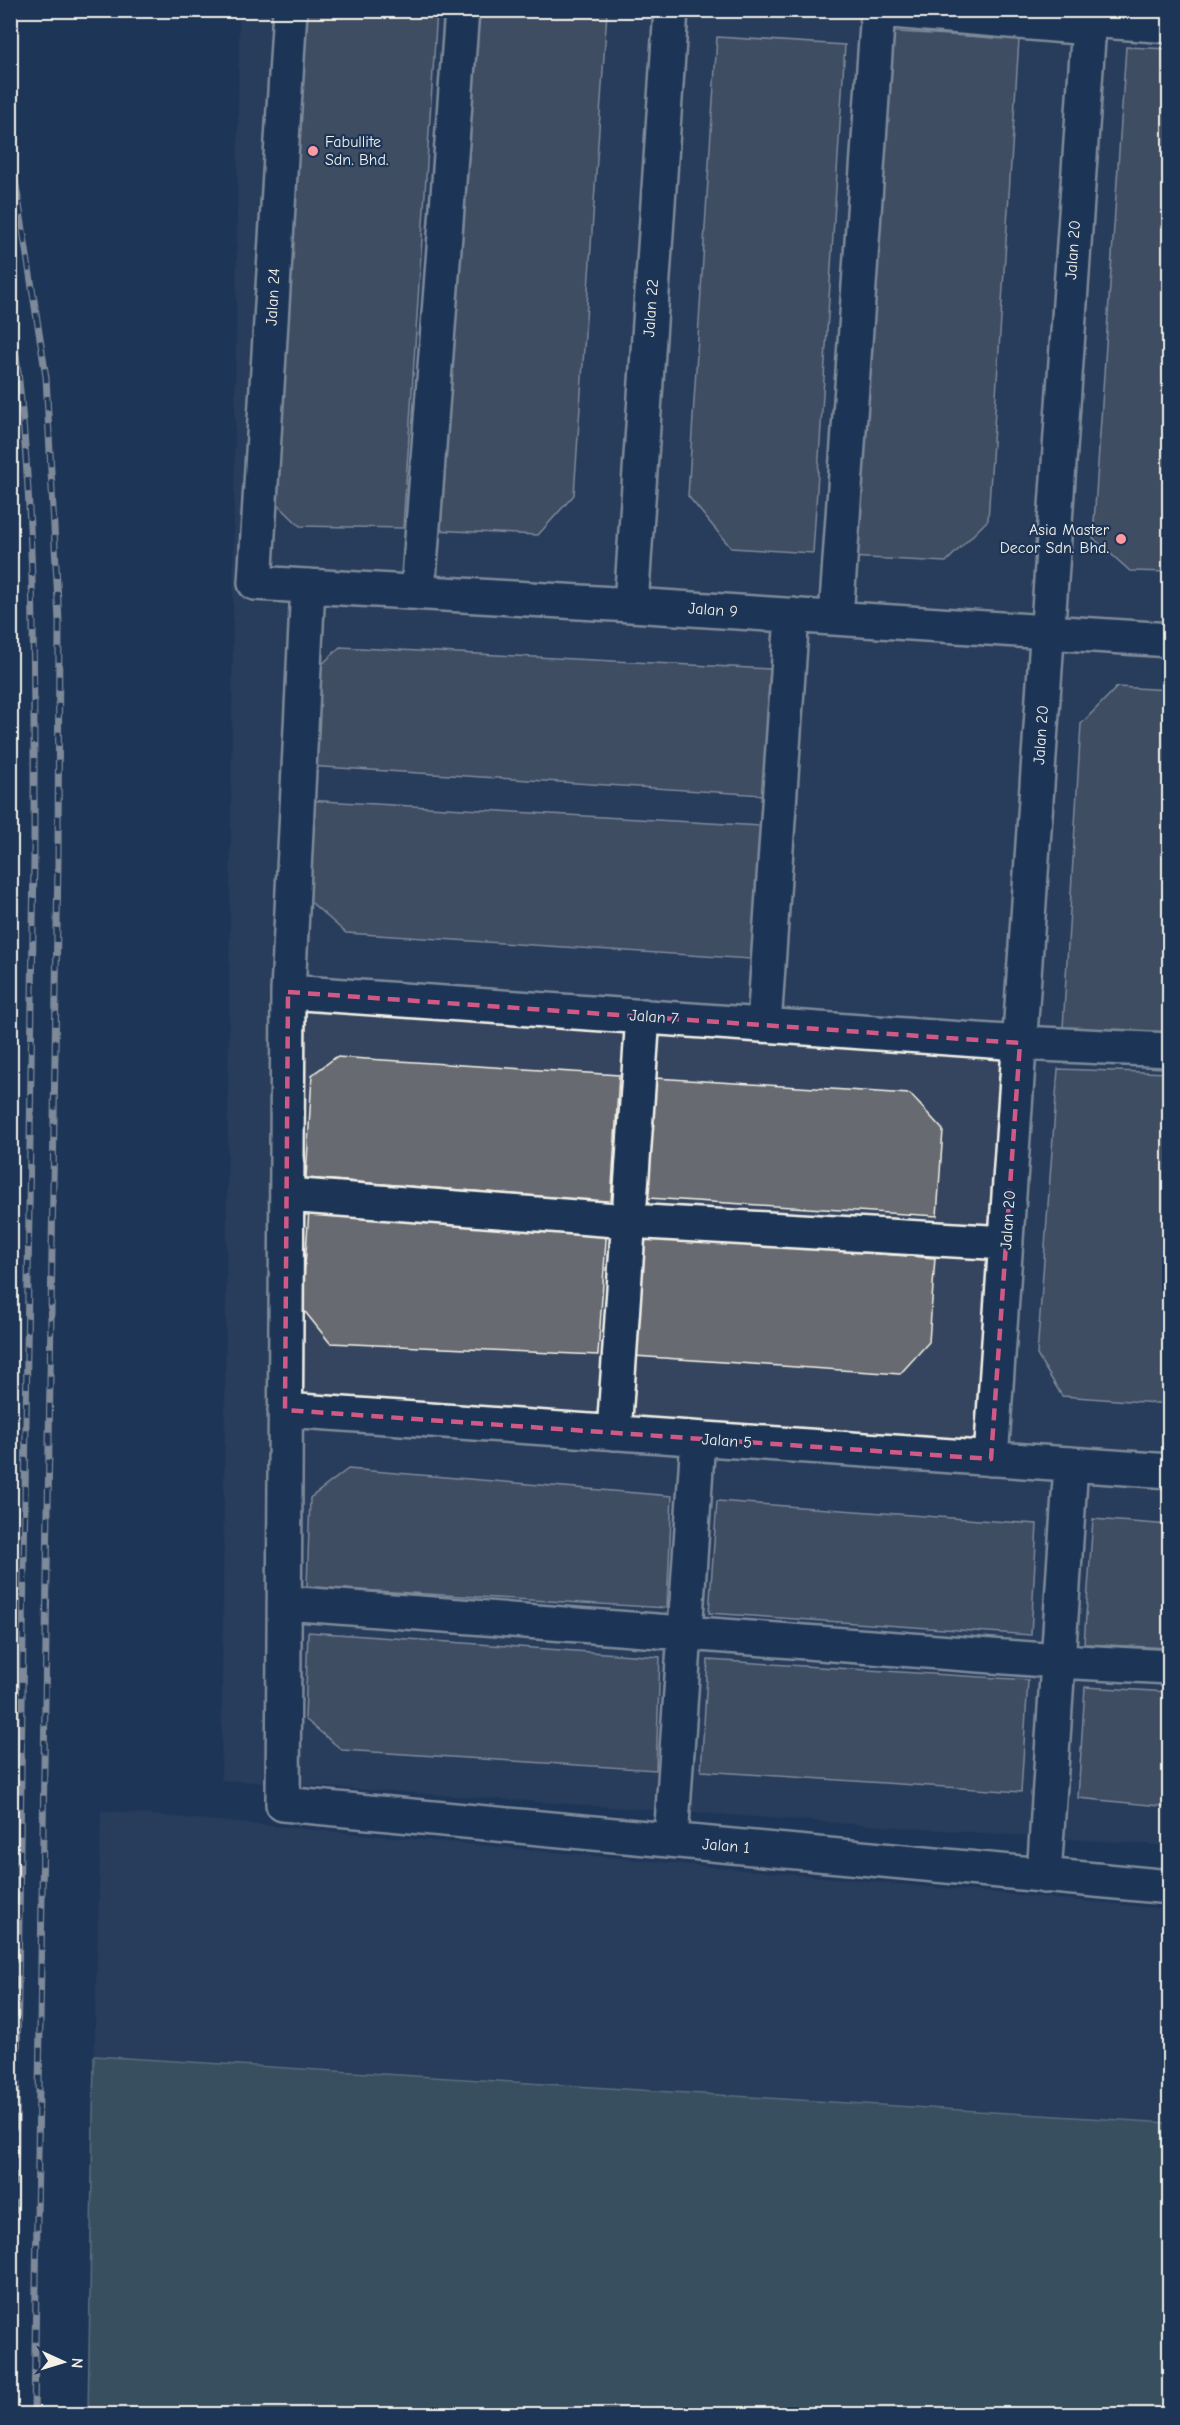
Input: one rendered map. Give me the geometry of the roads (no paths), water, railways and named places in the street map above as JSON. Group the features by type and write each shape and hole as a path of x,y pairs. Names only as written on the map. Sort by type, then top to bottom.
{"street":[{"name":"Jalan 24","path":"255,583 290,10"},
{"path":"418,592 462,10"},
{"name":"Jalan 22","path":"632,604 671,10"},
{"path":"836,618 879,10 1089,19 1170,26"},
{"name":"Jalan 20","path":"992,1459 1089,19"},
{"name":"Jalan 9","path":"255,583 632,604 1170,640"},
{"path":"308,586 288,992 285,1603 1058,1661 1170,1667"},
{"path":"764,1025 792,615"},
{"name":"Jalan 7","path":"288,992 1020,1042 1170,1050"},
{"path":"614,1433 643,1016"},
{"path":"287,1195 629,1221 1006,1243"},
{"name":"Jalan 5","path":"285,1410 1170,1471"},
{"path":"671,1840 698,1439"},
{"path":"1044,1876 1071,1464"},
{"name":"Jalan 1","path":"285,1603 284,1804 1170,1887"}],"railway":[{"path":"10,147 46,377 59,621 58,862 34,2414"},
{"path":"10,311 19,379 29,515 34,721 12,2414"}],"place":[{"name":"Fabullite Sdn. Bhd.","path":"313,151"},
{"name":"Asia Master Decor Sdn. Bhd.","path":"1121,539"}]}
